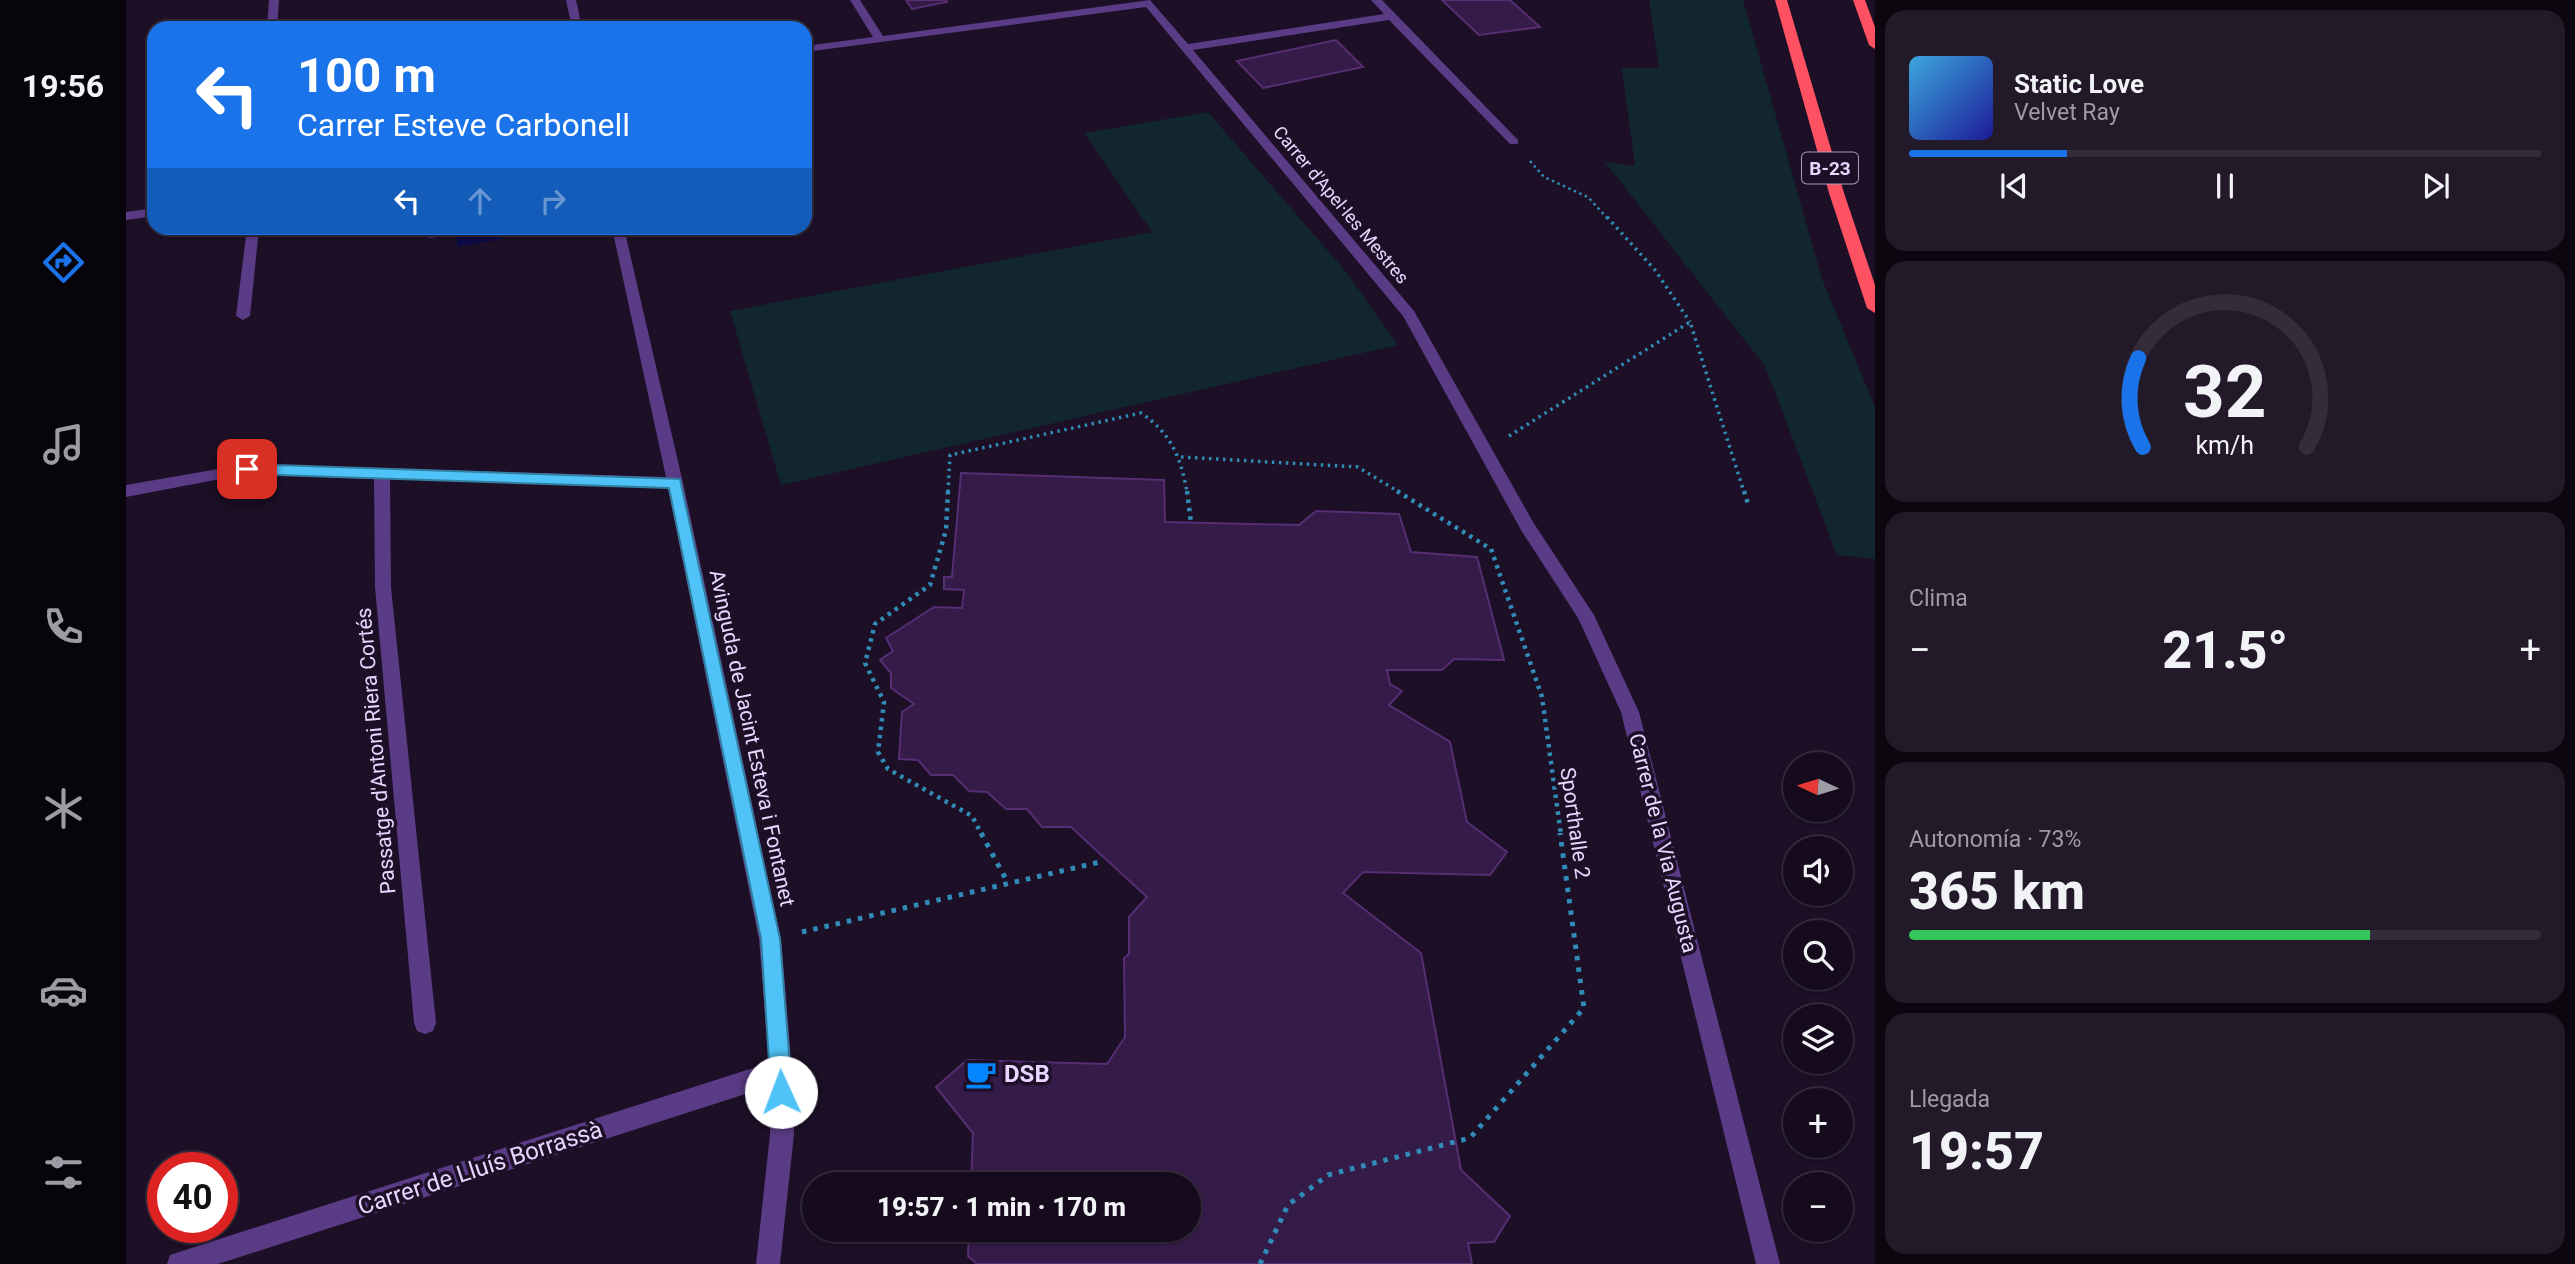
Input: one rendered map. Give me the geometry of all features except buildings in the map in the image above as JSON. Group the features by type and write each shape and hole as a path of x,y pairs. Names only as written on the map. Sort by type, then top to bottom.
{"highway":[{"name":"B-23","path":"1781,0 1819,124 1845,227 1875,308"},
{"path":"1858,0 1875,45"}],"street":[{"path":"272,21 274,0"},
{"path":"571,0 576,21"},
{"path":"855,0 880,39"},
{"path":"1376,0 1514,142"},
{"path":"812,48 1147,2"},
{"name":"Carrer d'Apel·les Mestres","path":"1147,2 1409,314 1485,451"},
{"path":"1186,48 1392,16"},
{"path":"126,216 147,213"},
{"path":"243,316 252,235"},
{"name":"Avinguda de Jacint Esteva i Fontanet","path":"620,235 675,483 770,939 781,1071 782,1134 768,1264"},
{"name":"Carrer de la Via Augusta","path":"1485,451 1527,526 1585,615 1630,712 1768,1264"},
{"path":"126,492 247,469 675,483"},
{"name":"Passatge d'Antoni Riera Cortés","path":"382,474 383,587 425,1023"},
{"name":"Carrer de Lluís Borrassà","path":"180,1264 781,1071"}],"path":[{"path":"1514,142 1544,177 1588,197 1655,270 1690,322 1748,504"},
{"path":"1485,451 1690,322"},
{"path":"1008,883 972,816 888,769 878,752 884,702 865,663 875,624 930,585 946,530 950,455 1141,413 1159,423 1181,457 1191,523"},
{"name":"Sporthalle 2","path":"1181,457 1358,467 1491,549 1542,696 1584,1008 1470,1138 1328,1175 1288,1205 1260,1264"},
{"path":"770,939 1104,860"}],"shaded area":[{"path":"1649,0 1743,0 1822,279 1875,407 1875,559 1837,555 1765,366 1605,162 1635,166 1622,68 1659,68"},
{"path":"1208,112 1347,273 1398,345 781,485 730,311 1152,232 1084,133"},
{"path":"457,235 501,235 501,239 457,247"}],"place":[{"name":"DSB","path":"981,1074"}],"route":[{"path":"247,469 675,483 770,939 781,1092"}]}
